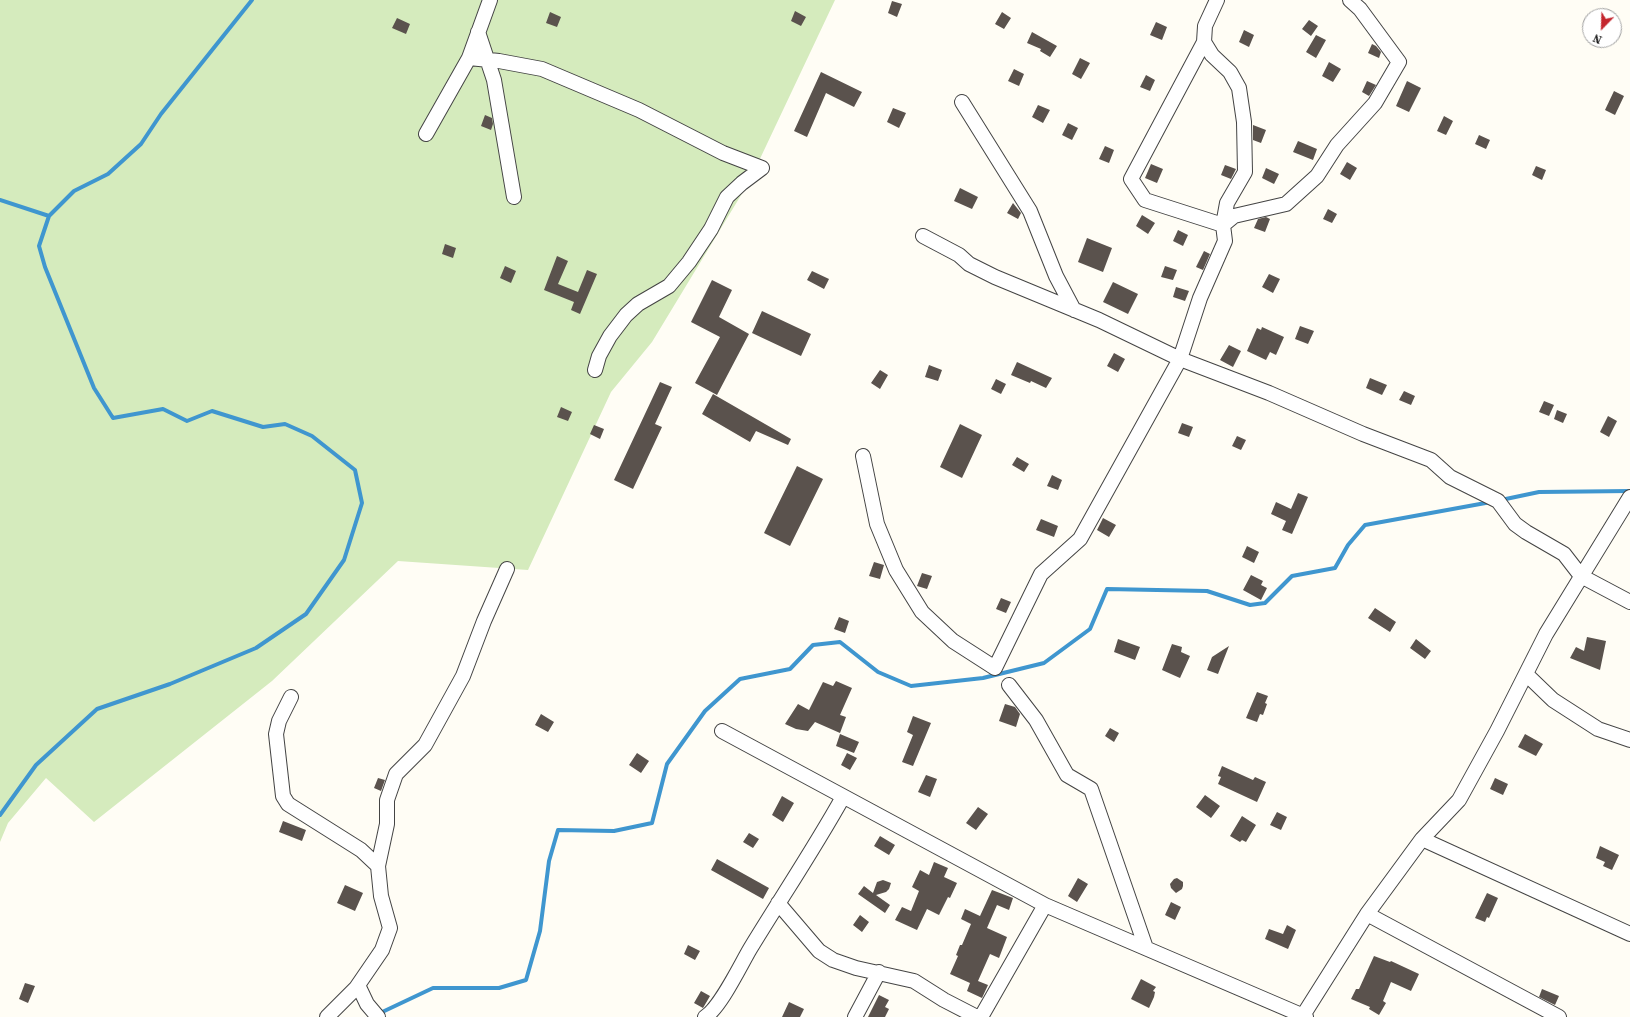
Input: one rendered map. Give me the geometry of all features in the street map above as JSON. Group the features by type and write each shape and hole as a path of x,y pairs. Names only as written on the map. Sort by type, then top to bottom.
{"street":[{"path":"426,134 469,58 490,0"},
{"path":"1217,0 1205,26 1204,42 1131,179 1145,200 1223,225"},
{"path":"1223,225 1234,216 1286,204 1316,176 1337,145 1375,103 1399,62 1360,9 1350,0"},
{"path":"478,32 489,60 502,124 514,197"},
{"path":"863,456 877,524 896,570 903,582 922,612 953,641 995,668 1041,574 1080,539 1180,360 1200,298 1225,241 1223,225 1227,203 1245,172 1244,122 1239,88 1230,72 1212,55 1204,42"},
{"path":"469,58 542,69 639,110 723,153 762,168 742,183 727,197 711,229 693,257 669,286 638,304 626,315 610,336 599,356 595,370"},
{"path":"962,102 1030,212 1056,276 1074,310"},
{"path":"923,236 958,255 969,264 995,277 1099,320 1180,360 1269,393 1363,434 1431,460 1450,477 1498,501 1515,524 1564,554 1581,576 1630,602"},
{"path":"722,731 1045,905 1303,1016 1367,914 1422,839 1458,800 1546,634 1630,497"},
{"path":"327,1017 358,985 382,950 390,928 381,896 378,866 387,824 387,800 396,774 425,745 463,676 484,620 507,569"},
{"path":"1526,674 1553,700 1598,729 1630,740"},
{"path":"1009,685 1036,720 1067,775 1091,789 1146,948"},
{"path":"291,697 279,721 276,734 283,796 288,804 361,850 378,866"},
{"path":"705,1017 717,1004 778,903 813,850 844,797"},
{"path":"1422,839 1630,934"},
{"path":"778,903 819,951 838,962 856,968 914,980 944,1000 977,1017"},
{"path":"981,1017 1045,905"},
{"path":"1367,914 1559,1017"},
{"path":"855,1017 879,972"},
{"path":"358,985 367,1004 378,1017"}],"green space":[{"path":"0,0 835,0 749,182 652,342 611,392 528,570 398,561 272,681 94,822 46,778 8,823 0,842"}],"building":[{"path":"892,1 902,4 897,17 888,13"},
{"path":"795,11 806,17 801,26 791,21"},
{"path":"550,12 561,17 557,27 546,23"},
{"path":"1002,12 1011,18 1004,29 995,24"},
{"path":"397,18 410,24 406,34 392,28"},
{"path":"1309,20 1318,26 1311,36 1302,29"},
{"path":"1156,22 1167,27 1162,40 1150,35"},
{"path":"1244,30 1254,35 1249,47 1239,42"},
{"path":"1032,32 1057,46 1050,57 1040,51 1041,49 1027,43"},
{"path":"1316,35 1326,40 1316,58 1306,52"},
{"path":"1372,44 1381,52 1379,58 1368,53"},
{"path":"1080,58 1090,63 1081,79 1072,74"},
{"path":"1329,62 1341,69 1333,82 1322,76"},
{"path":"1014,69 1024,74 1019,86 1008,81"},
{"path":"821,72 862,92 854,107 826,93 807,137 794,131"},
{"path":"1146,75 1155,80 1150,91 1140,87"},
{"path":"1367,81 1376,85 1369,96 1362,92"},
{"path":"1407,81 1421,88 1409,112 1396,106"},
{"path":"1614,91 1624,96 1615,115 1605,110"},
{"path":"1038,105 1050,110 1043,123 1032,117"},
{"path":"893,108 906,113 899,128 887,122"},
{"path":"485,115 492,118 493,124 491,130 481,126"},
{"path":"1444,116 1453,121 1446,135 1437,131"},
{"path":"1068,123 1078,128 1072,140 1062,135"},
{"path":"1253,125 1266,130 1261,143 1253,140"},
{"path":"1479,135 1490,140 1486,149 1475,144"},
{"path":"1298,141 1317,149 1313,160 1293,152"},
{"path":"1105,146 1114,150 1109,163 1099,159"},
{"path":"1347,162 1357,168 1350,180 1340,174"},
{"path":"1151,164 1163,169 1157,183 1145,178"},
{"path":"1225,165 1236,169 1231,179 1221,175"},
{"path":"1536,166 1546,170 1542,180 1532,175"},
{"path":"1266,168 1279,174 1274,184 1262,178"},
{"path":"960,188 978,197 972,209 954,201"},
{"path":"1013,203 1021,213 1018,219 1007,213"},
{"path":"1328,209 1337,214 1332,223 1323,219"},
{"path":"1142,215 1155,223 1148,234 1136,226"},
{"path":"1266,217 1270,219 1265,232 1254,228 1258,219"},
{"path":"1178,230 1188,235 1183,246 1173,241"},
{"path":"1087,238 1112,248 1103,272 1078,262"},
{"path":"445,244 456,248 453,258 442,254"},
{"path":"1204,251 1210,254 1203,270 1196,267"},
{"path":"557,256 568,261 558,284 578,292 587,270 597,274 580,314 571,310 574,302 544,290"},
{"path":"505,266 516,271 511,283 500,278"},
{"path":"1165,266 1177,270 1173,280 1161,277"},
{"path":"812,271 829,279 824,289 807,280"},
{"path":"1269,274 1280,279 1273,293 1262,287"},
{"path":"712,280 732,290 719,317 749,334 717,395 695,383 720,337 691,322"},
{"path":"1113,282 1138,294 1128,314 1103,302"},
{"path":"1176,287 1189,291 1185,301 1173,297"},
{"path":"762,311 811,334 801,356 752,333"},
{"path":"1300,326 1314,331 1308,344 1295,339"},
{"path":"1262,327 1284,337 1276,355 1270,352 1266,360 1247,351 1257,328 1261,330"},
{"path":"1229,345 1241,351 1233,367 1220,360"},
{"path":"1114,353 1125,359 1118,372 1107,366"},
{"path":"1017,362 1052,378 1046,388 1031,381 1030,383 1011,375"},
{"path":"929,365 942,370 938,381 925,377"},
{"path":"880,370 888,375 880,389 871,383"},
{"path":"1370,378 1387,385 1382,395 1366,388"},
{"path":"996,379 1006,384 1001,394 991,389"},
{"path":"660,382 672,387 655,424 662,427 633,489 614,480"},
{"path":"1404,391 1415,396 1411,405 1399,400"},
{"path":"713,394 791,439 788,445 756,431 750,442 702,414"},
{"path":"1544,401 1554,405 1549,416 1539,412"},
{"path":"561,407 572,412 568,421 557,417"},
{"path":"1557,410 1567,414 1563,423 1554,419"},
{"path":"1608,416 1617,421 1609,437 1600,432"},
{"path":"1182,423 1193,427 1189,437 1178,433"},
{"path":"960,424 982,435 962,478 940,467"},
{"path":"594,425 604,429 600,439 590,434"},
{"path":"1237,436 1246,440 1241,450 1232,446"},
{"path":"1017,457 1029,464 1024,472 1012,465"},
{"path":"797,466 823,479 790,546 764,533"},
{"path":"1052,475 1062,480 1058,490 1047,486"},
{"path":"1298,493 1308,497 1292,534 1282,530 1286,521 1271,514 1276,502 1291,509"},
{"path":"1103,518 1116,525 1109,537 1097,530"},
{"path":"1041,519 1058,526 1054,537 1036,530"},
{"path":"1247,546 1259,552 1254,563 1242,557"},
{"path":"874,562 884,565 880,579 869,576"},
{"path":"922,573 932,576 927,589 917,586"},
{"path":"1251,575 1263,581 1261,585 1267,588 1261,600 1243,590"},
{"path":"1001,598 1011,602 1006,613 996,609"},
{"path":"1375,608 1396,622 1390,632 1368,618"},
{"path":"839,617 849,621 845,633 834,629"},
{"path":"1587,637 1606,641 1600,670 1570,658 1576,647 1584,651"},
{"path":"1118,639 1140,647 1135,660 1114,652"},
{"path":"1416,639 1431,651 1425,659 1410,648"},
{"path":"1172,644 1182,647 1181,652 1190,656 1180,678 1162,670"},
{"path":"1229,646 1218,674 1207,670 1212,657"},
{"path":"836,681 852,688 840,715 846,717 840,733 815,722 808,731 796,729 785,724 798,704 809,710 823,682 833,686"},
{"path":"1257,692 1268,696 1263,715 1260,714 1257,722 1246,718"},
{"path":"1005,704 1015,707 1020,714 1016,727 999,721"},
{"path":"541,714 554,722 548,732 535,725"},
{"path":"913,716 931,723 913,766 902,762 913,735 907,732"},
{"path":"1110,728 1119,733 1114,742 1105,736"},
{"path":"840,734 859,742 854,753 836,746"},
{"path":"1525,734 1543,744 1536,756 1518,747"},
{"path":"637,753 649,761 641,773 629,765"},
{"path":"847,753 857,758 850,770 841,765"},
{"path":"1222,766 1253,780 1255,777 1266,782 1257,802 1218,784 1221,777 1218,776"},
{"path":"926,775 937,779 930,797 918,792"},
{"path":"378,778 385,780 381,791 374,788"},
{"path":"1495,778 1508,784 1503,795 1490,789"},
{"path":"1205,795 1220,806 1211,818 1196,807"},
{"path":"782,796 794,803 783,822 772,815"},
{"path":"978,807 988,814 976,830 966,823"},
{"path":"1277,812 1287,817 1281,830 1270,825"},
{"path":"1242,816 1256,825 1246,842 1242,840 1240,842 1230,836"},
{"path":"283,821 306,830 302,841 279,832"},
{"path":"749,833 759,839 753,848 743,842"},
{"path":"880,836 895,845 889,855 874,846"},
{"path":"1600,846 1619,855 1612,870 1603,866 1605,862 1596,858"},
{"path":"717,859 769,888 763,899 711,870"},
{"path":"934,862 948,868 944,877 957,883 950,898 948,897 939,915 927,909 917,930 895,920 902,907 911,911 919,891 912,887 920,870 929,875"},
{"path":"1078,878 1088,884 1077,902 1068,896"},
{"path":"1177,878 1183,882 1183,886 1182,889 1176,893 1171,888 1170,884"},
{"path":"883,880 891,883 889,889 886,892 876,895 890,905 885,913 858,894 864,886 873,893 877,882"},
{"path":"345,885 363,893 355,911 337,903"},
{"path":"992,890 1013,898 1009,910 997,905 987,928 1007,937 999,958 990,954 978,981 988,985 982,998 967,991 970,983 950,974 958,956 956,955 960,945 962,945 971,924 961,919 965,909 980,916"},
{"path":"1487,893 1498,898 1489,918 1487,917 1485,922 1475,918"},
{"path":"1171,902 1181,907 1175,920 1165,915"},
{"path":"860,915 869,922 862,932 853,925"},
{"path":"1287,925 1296,930 1288,949 1265,939 1269,929 1283,934"},
{"path":"688,945 700,951 695,960 684,954"},
{"path":"1374,956 1390,962 1391,961 1419,974 1411,991 1391,982 1383,1001 1386,1003 1379,1015 1369,1009 1370,1007 1351,999 1356,989 1359,989"},
{"path":"1141,979 1156,987 1153,991 1155,992 1154,997 1149,1008 1131,999"},
{"path":"25,983 35,986 28,1003 19,999"},
{"path":"1542,989 1559,996 1555,1005 1539,997"},
{"path":"701,991 710,996 703,1008 694,1003"},
{"path":"879,995 889,1000 885,1007 889,1009 885,1017 868,1017"},
{"path":"789,1002 804,1009 800,1017 782,1017"}],"waterway":[{"path":"0,815 36,765 97,709 170,684 256,648 306,614 344,560 362,503 355,470 312,436 285,424 263,427 212,411 187,421 163,409 113,418 94,388 45,267 39,246 49,216 74,191 108,174 141,144 161,114 252,0"},
{"path":"0,200 49,216"},
{"path":"1501,500 1539,492 1630,491"},
{"path":"378,1014 433,988 499,988 526,980 540,931 549,861 558,830 614,831 652,823 667,764 705,711 740,679 790,669 813,645 840,642 878,672 911,686 983,678 1044,663 1090,629 1107,589 1207,591 1250,605 1265,603 1292,576 1335,568 1348,545 1365,525 1491,502"}]}
